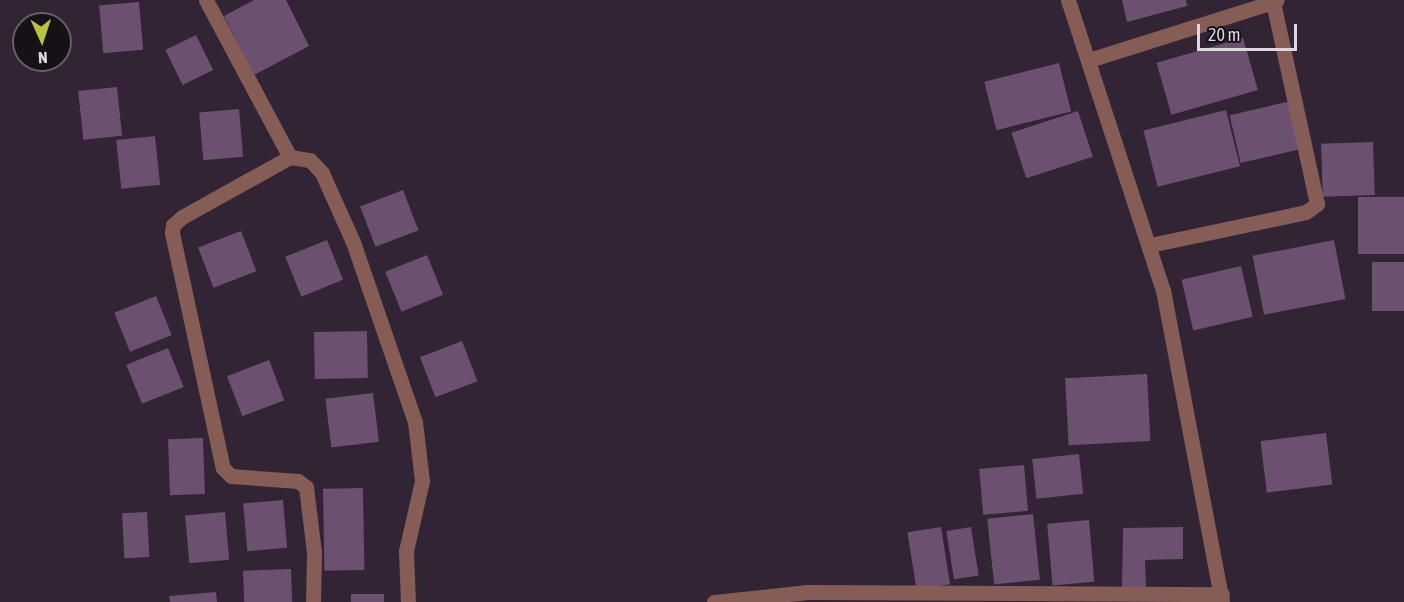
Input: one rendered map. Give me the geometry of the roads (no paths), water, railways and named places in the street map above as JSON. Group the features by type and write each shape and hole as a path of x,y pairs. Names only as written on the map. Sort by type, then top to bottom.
{"street":[{"path":"206,0 290,157"},
{"path":"714,602 807,592 1222,598 1176,346 1150,245 1068,0"},
{"path":"1089,60 1275,1 1317,204 1306,212 1150,245"},
{"path":"313,602 314,552 306,487 298,481 231,476 223,468 172,233 173,225 182,217 290,157 310,160 322,173 353,242 415,422 422,474 406,551 408,602"}]}
